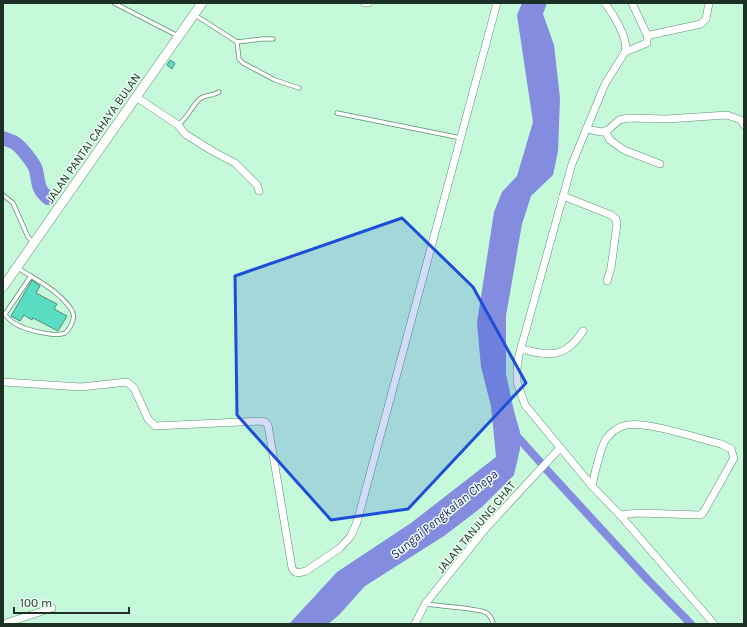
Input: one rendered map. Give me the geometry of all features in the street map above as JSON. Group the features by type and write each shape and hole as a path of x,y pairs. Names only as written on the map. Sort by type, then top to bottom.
{"main road":[{"name":"JALAN PANTAI CAHAYA BULAN","path":"3,287 202,3"}],"street":[{"path":"3,382 81,387 128,382 134,388 148,419 155,426 265,422 268,425 292,568 298,573 306,571 340,548 351,536 357,522 497,3"},
{"path":"605,3 625,40 626,48 605,84 570,172 521,349 517,368 517,382 525,405 560,448 714,624"},
{"path":"625,52 647,43 648,37 632,3"},
{"path":"648,37 650,35 701,24 706,19 709,3"},
{"path":"136,97 178,125 185,134 235,163 259,190"},
{"path":"586,129 605,131 620,120 628,118 727,115 741,120 744,125"},
{"path":"605,131 610,140 620,147 660,164"},
{"path":"563,196 612,215 616,219 617,224 611,268 607,282"},
{"path":"521,349 544,354 552,354 572,346 583,332"},
{"path":"592,486 605,440 616,429 623,426 636,424 650,426 721,444 731,449 734,458 703,513 700,515 639,513 620,515"},
{"name":"JALAN TANJUNG CHAT","path":"415,624 425,604 486,528 560,448"},
{"path":"3,624 52,608"}],"lane":[{"path":"114,3 178,36"},
{"path":"194,14 237,42 262,38 273,39"},
{"path":"237,42 239,59 243,63 275,80 299,88"},
{"path":"178,125 184,121 199,99 219,92"},
{"path":"337,113 461,138"},
{"path":"3,195 12,203 28,237 34,242"},
{"path":"17,267 31,276 56,293 71,309 73,318 68,330 64,333 49,333 25,328 13,323 4,313 31,276"},
{"path":"425,604 470,609 486,613 493,621 493,624"}],"highlighted area":[{"path":"402,218 473,287 526,383 408,509 331,520 237,415 235,276"}],"water":[{"name":"Sungai Pengkalan Chepa","path":"522,3 547,3 543,14 554,45 560,98 558,151 553,175 531,196 522,224 506,316 506,374 520,432 520,449 514,475 482,507 444,536 365,586 339,615 328,624 289,624 337,572 411,523 496,457 491,406 481,367 477,323 494,212 502,192 517,176 533,122 517,15"}],"building":[{"path":"170,60 175,63 172,69 167,65"},
{"path":"32,280 40,286 36,293 57,304 54,309 67,316 58,331 24,315 20,321 11,316"}],"waterway":[{"path":"3,138 15,143 30,159 35,167 40,189 48,198"},
{"path":"514,433 541,463"},
{"path":"546,469 648,580 691,624"}]}
